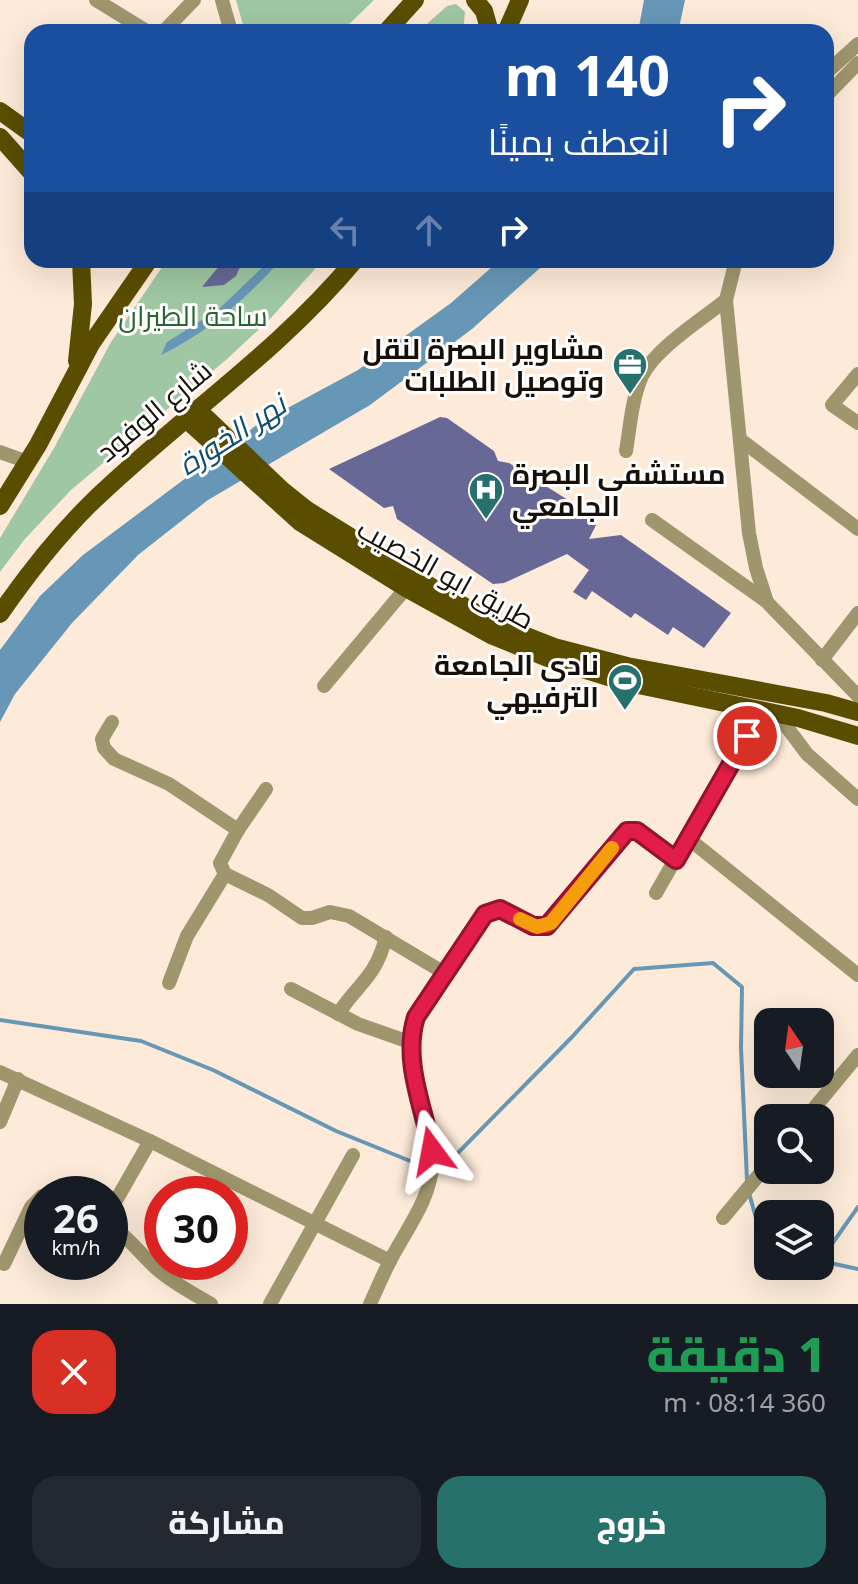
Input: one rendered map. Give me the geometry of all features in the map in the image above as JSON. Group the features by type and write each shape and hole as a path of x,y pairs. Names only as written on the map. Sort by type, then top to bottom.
{"main road":[{"path":"393,24 415,0"},
{"path":"475,0 484,11 488,24"},
{"path":"510,24 520,0"},
{"path":"0,111 24,128"},
{"path":"0,137 24,164"},
{"path":"76,368 83,304 81,268"},
{"path":"0,506 28,462 76,368 143,268"},
{"name":"شارع الوفود","path":"0,614 38,562 87,508 289,332 348,268"},
{"name":"طريق ابو الخصيب","path":"193,416 307,527 465,622 521,648 820,723 858,736"},
{"name":"طريق ابو الخصيب","path":"258,477 472,611 554,647 625,674 826,703 858,712"}],"street":[{"path":"96,0 135,24"},
{"path":"171,24 194,0"},
{"path":"222,0 229,24"},
{"path":"834,66 858,44"},
{"path":"834,88 858,63"},
{"path":"734,268 726,300 749,533 767,602"},
{"path":"626,451 638,386 647,368 661,352 726,300"},
{"path":"858,374 832,405 858,423"},
{"path":"741,440 858,529"},
{"path":"0,452 28,462"},
{"path":"652,520 767,602 858,696"},
{"path":"324,686 406,588"},
{"path":"822,660 858,613"},
{"path":"656,893 769,712 807,754 858,799"},
{"path":"112,722 102,739 104,748 114,759 169,784 238,830"},
{"path":"266,789 220,863 225,874 268,895 302,918 337,913 349,916 446,974"},
{"path":"370,1304 430,1181 429,1137 417,1088 412,1043 416,1017 490,911 505,911 537,927 551,923 627,831 637,831 676,860"},
{"path":"689,839 858,975"},
{"path":"169,983 187,936 225,874"},
{"path":"338,1014 350,995 372,973 386,937"},
{"path":"291,989 358,1024 412,1043"},
{"path":"818,1104 858,1055"},
{"path":"0,1072 150,1141 390,1261"},
{"path":"0,1122 18,1079"},
{"path":"128,1180 150,1141"},
{"path":"270,1304 353,1155"},
{"path":"723,1218 754,1181"},
{"path":"4,1264 24,1222"},
{"path":"128,1239 167,1277 211,1304"}],"green space":[{"path":"236,0 374,0 349,24 243,24"},
{"path":"456,4 465,12 464,24 427,24 447,6"},
{"name":"ساحة الطيران","path":"162,268 316,268 270,319 227,359 71,490 24,540 0,572 0,538 54,448 111,342"}],"water":[{"path":"644,0 685,0 680,24 640,24"},
{"path":"262,268 274,268 211,325 161,355 167,342 219,309"},
{"name":"نهر الخورة","path":"491,268 540,268 472,329 370,405 208,500 138,555 72,623 15,694 0,722 0,650 40,596 83,555 258,424 358,370 451,303"}],"building":[{"path":"217,268 240,268 236,276 224,285 202,287"},
{"path":"440,417 447,418 494,451 498,461 509,463 592,515 596,525 589,539 621,535 731,613 704,648 673,627 668,635 635,613 631,618 592,591 586,600 573,592 589,570 567,554 504,583 493,584 397,519 393,506 384,508 329,469"}],"waterway":[{"path":"441,1164 447,1164 634,969 713,963 742,987 741,1048 747,1180"},
{"path":"0,1020 141,1041 213,1070 336,1131 420,1165"},
{"path":"749,1193 754,1211"},
{"path":"834,1241 858,1207"},
{"path":"834,1264 858,1269"}],"slow traffic":[{"path":"520,919 537,927 551,923 612,848"}],"place":[{"name":"مشاوير البصرة لنقل وتوصيل الطلبات","path":"630,396"},
{"name":"مستشفى البصرة الجامعي","path":"486,521"},
{"name":"نادي الجامعة الترفيهي","path":"625,712"}],"route":[{"path":"432,1151 414,1069 413,1029 416,1017 485,914 500,909 533,926 547,926 623,833 630,830 637,831 676,860 747,736"}]}
